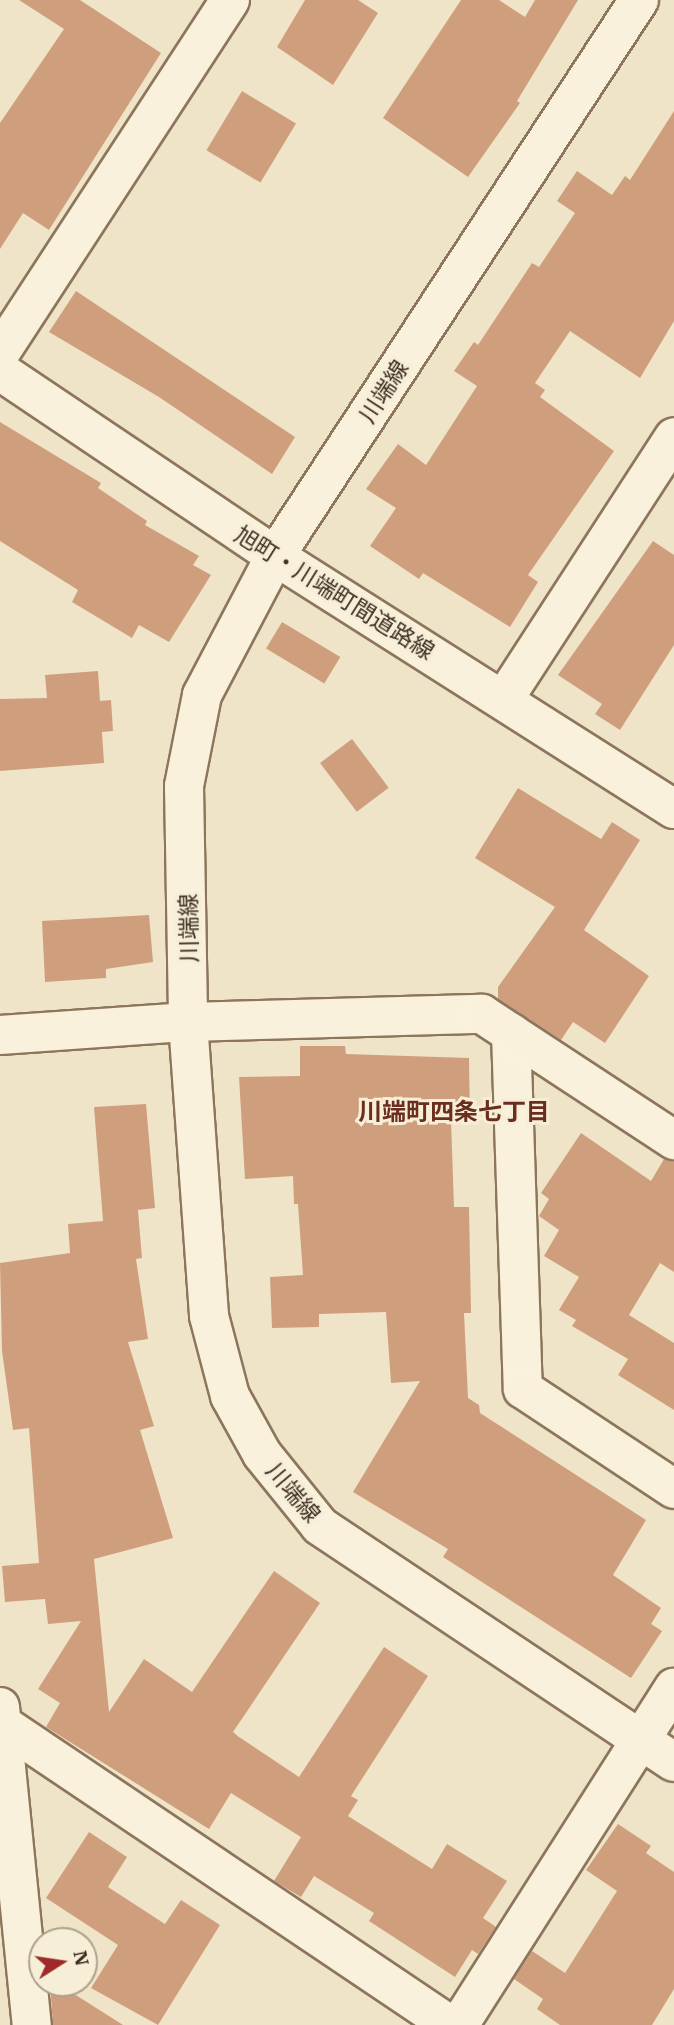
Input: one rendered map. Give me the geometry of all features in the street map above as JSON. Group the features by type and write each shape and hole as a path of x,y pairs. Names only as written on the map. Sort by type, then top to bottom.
{"street":[{"path":"0,353 230,0"},
{"name":"川端線","path":"639,0 275,556 202,695 184,786 188,1022 209,1316 230,1396 262,1454 320,1526 674,1762"},
{"name":"旭町・川端町間道路線","path":"0,371 275,556 674,809"},
{"path":"504,699 661,484 674,437"},
{"path":"0,1035 188,1022 482,1014 674,1140"},
{"path":"511,1033 523,1389 674,1489"},
{"path":"459,2025 674,1688"},
{"path":"1,1716 32,2025"},
{"path":"1,1716 450,2025"}],"building":[{"path":"19,0 80,0 161,53 49,230 23,213 0,249 0,123 64,29"},
{"path":"305,0 358,0 378,13 333,85 277,47"},
{"path":"461,0 499,0 525,17 535,0 578,0 517,101 520,103 468,177 383,118"},
{"path":"242,91 296,123 260,183 206,150"},
{"path":"674,111 674,321 640,378 570,331 535,383 545,390 540,397 614,451 528,575 538,582 510,627 423,573 419,579 370,546 396,508 366,489 398,444 426,465 477,386 454,371 474,342 478,345 532,263 539,267 575,213 557,201 577,171 612,195 625,176 630,180"},
{"path":"76,291 295,437 272,474 159,397 49,332"},
{"path":"0,422 101,483 98,488 147,521 145,525 199,556 193,565 211,575 169,642 139,625 132,638 72,602 78,590 0,541"},
{"path":"653,541 674,555 674,645 620,730 595,714 602,704 558,675"},
{"path":"282,622 340,657 324,684 266,649"},
{"path":"98,671 100,701 111,700 113,731 102,732 104,763 0,771 0,699 47,698 45,675"},
{"path":"352,739 389,788 357,812 320,763"},
{"path":"518,788 601,839 612,822 640,840 584,930 649,976 605,1043 573,1022 561,1040 498,999 498,987 555,907 475,858"},
{"path":"149,915 153,962 106,969 106,978 45,982 42,921"},
{"path":"300,1046 345,1046 346,1054 469,1058 470,1120 451,1120 454,1207 469,1207 471,1313 464,1313 468,1398 479,1405 480,1413 646,1520 613,1575 661,1608 651,1624 662,1631 631,1678 443,1557 448,1549 353,1492 420,1381 391,1383 386,1312 319,1314 319,1327 272,1328 270,1277 303,1275 298,1204 294,1204 293,1176 245,1179 239,1077 300,1076"},
{"path":"146,1104 155,1208 138,1210 142,1258 136,1259 148,1339 128,1342 154,1426 140,1430 173,1538 94,1559 109,1712 144,1659 192,1692 274,1571 320,1603 233,1732 239,1737 299,1777 384,1647 428,1676 351,1796 358,1800 348,1816 432,1869 447,1844 507,1881 483,1918 496,1927 478,1954 472,1950 455,1977 369,1921 374,1913 314,1876 301,1897 274,1881 301,1837 231,1793 209,1829 46,1727 60,1703 38,1689 81,1621 48,1624 45,1599 5,1602 2,1566 39,1563 29,1428 13,1430 2,1351 0,1263 70,1253 68,1224 103,1221 94,1107"},
{"path":"581,1133 651,1181 664,1159 674,1162 674,1272 660,1263 629,1315 674,1343 674,1410 618,1375 628,1359 572,1326 576,1320 559,1310 579,1277 544,1256 559,1230 539,1216 549,1199 541,1193"},
{"path":"618,1824 651,1846 646,1853 674,1872 674,1989 652,2025 560,2025 537,2009 543,1999 514,1979 532,1951 565,1973 617,1891 586,1870"},
{"path":"89,1832 127,1857 108,1887 165,1924 181,1900 220,1925 158,2025 98,1992 98,1977 118,1945 98,1932 98,1927 90,1927 46,1898"},
{"path":"51,1997 79,1997 123,2025 53,2025"}],"district":[{"name":"川端町四条七丁目","path":"454,1112"}]}
